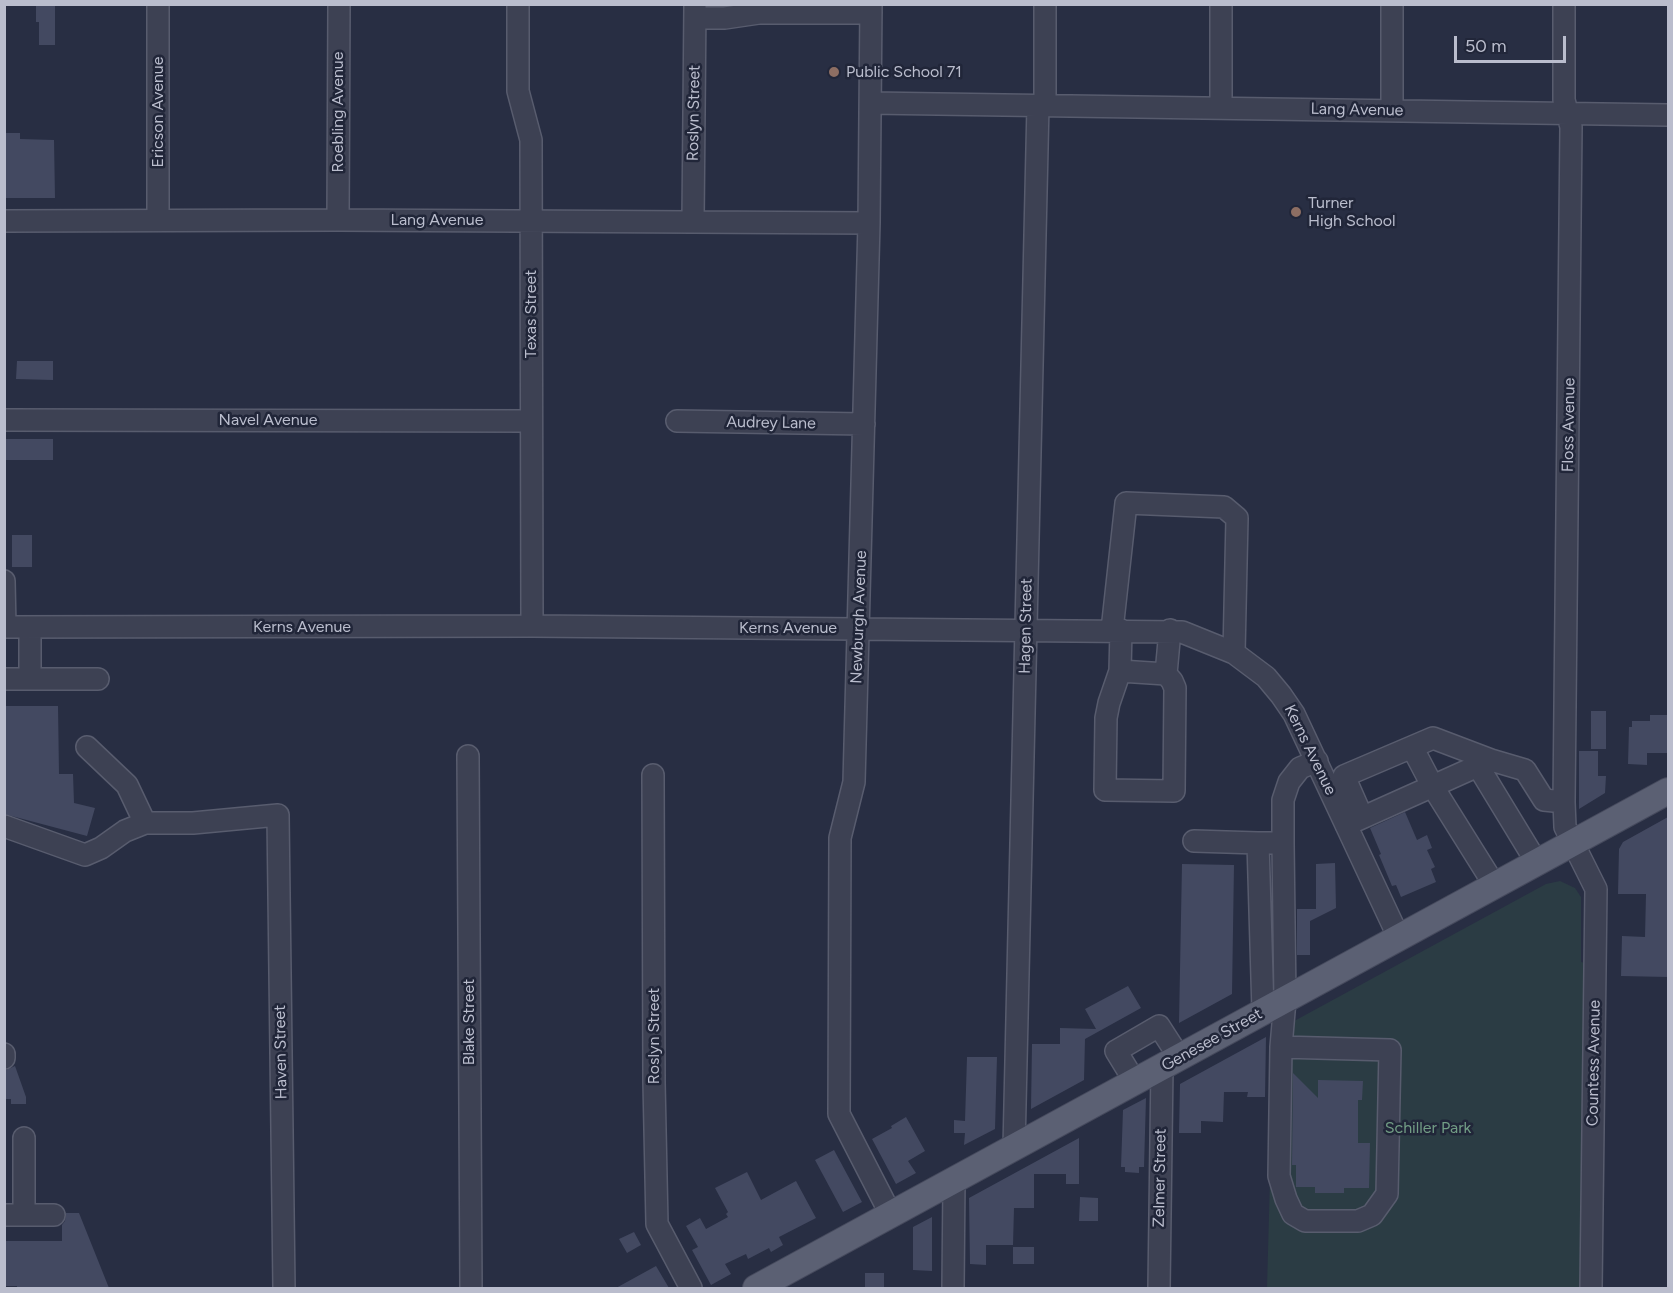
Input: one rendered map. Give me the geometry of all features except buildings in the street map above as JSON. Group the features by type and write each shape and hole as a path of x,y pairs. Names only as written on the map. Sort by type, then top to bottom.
{"main road":[{"name":"Genesee Street","path":"770,1285 891,1215 1668,790"}],"street":[{"name":"Ericson Avenue","path":"158,4 158,220"},
{"name":"Roebling Avenue","path":"338,220 339,4"},
{"name":"Texas Street","path":"518,4 518,91 531,140 532,626"},
{"name":"Hagen Street","path":"1014,1148 1026,630 1045,4"},
{"path":"1221,4 1221,108"},
{"path":"1392,4 1392,111"},
{"name":"Floss Avenue","path":"1564,4 1564,100 1571,127 1564,802 1565,826 1572,844"},
{"path":"695,11 725,18 750,9 871,9"},
{"name":"Newburgh Avenue","path":"871,9 869,223 854,782 840,838 839,1114 891,1215"},
{"name":"Roslyn Street","path":"693,221 695,11"},
{"name":"Lang Avenue","path":"871,103 1668,115"},
{"name":"Lang Avenue","path":"4,221 869,223"},
{"name":"Navel Avenue","path":"4,420 531,421"},
{"name":"Audrey Lane","path":"677,421 864,424"},
{"path":"1120,671 1166,674 1172,681 1175,688 1174,791 1105,790 1106,718 1120,671 1117,630 1126,503 1224,507 1237,518 1234,653"},
{"path":"4,580 5,627"},
{"name":"Kerns Avenue","path":"5,627 532,626 1170,630 1182,632 1212,642 1234,653 1266,677 1281,695 1294,714 1317,761 1336,781 1400,938"},
{"path":"30,627 30,678"},
{"path":"1166,674 1170,630"},
{"path":"4,679 98,678"},
{"path":"1336,781 1433,738 1484,763 1525,770 1544,800 1564,802"},
{"path":"4,826 85,855 125,831 145,823 127,785 87,747"},
{"path":"1412,747 1433,787 1495,886"},
{"name":"Blake Street","path":"468,756 471,1288"},
{"path":"1281,1047 1390,1050 1387,1194 1372,1215 1358,1221 1305,1221 1293,1214 1279,1176 1281,1047 1285,1000 1283,800 1289,782 1300,768 1317,761"},
{"path":"1354,821 1484,763"},
{"path":"1484,763 1537,863"},
{"name":"Roslyn Street","path":"653,775 657,1224 691,1288"},
{"name":"Haven Street","path":"145,823 193,822 278,815 284,1288"},
{"path":"1194,841 1282,843"},
{"path":"1258,843 1263,1012"},
{"name":"Countess Avenue","path":"1572,844 1596,889 1591,1288"},
{"path":"1261,967 1285,956"},
{"path":"1135,1082 1116,1051 1159,1026 1171,1062"},
{"name":"Zelmer Street","path":"1159,1288 1171,1062"},
{"path":"24,1138 14,1215 54,1215"},
{"path":"952,1288 954,1181"}],"green space":[{"name":"Schiller Park","path":"1560,881 1575,888 1581,897 1581,962 1586,963 1582,1288 1267,1288 1274,1032 1546,884"}],"place":[{"name":"Public School 71","path":"834,72"},
{"name":"Turner High School","path":"1296,212"}]}
